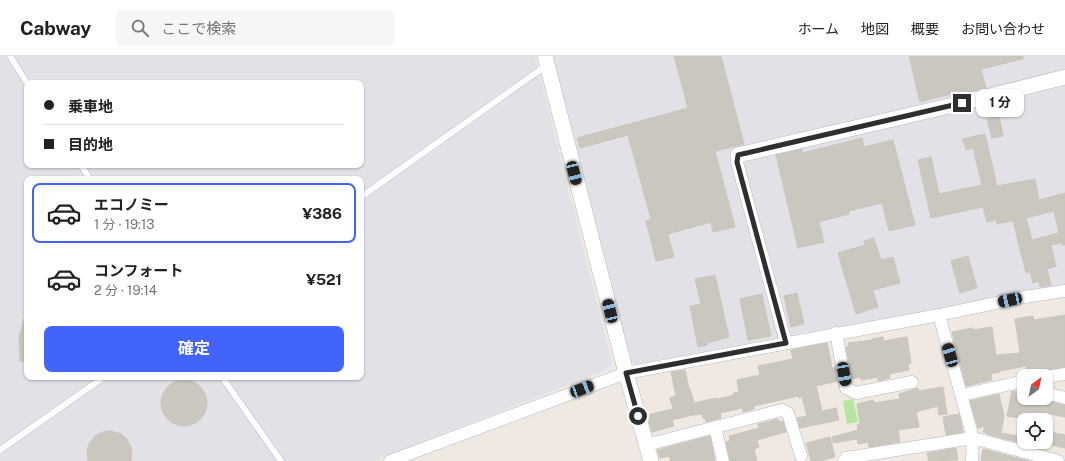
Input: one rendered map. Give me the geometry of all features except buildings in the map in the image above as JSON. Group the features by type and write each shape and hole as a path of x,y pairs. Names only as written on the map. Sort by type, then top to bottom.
{"street":[{"path":"546,60 626,373 651,461"},
{"path":"786,343 737,162 738,155 962,103 1065,77"},
{"path":"390,461 626,373 939,315 1024,297 1065,291"},
{"path":"939,315 973,438 972,461"},
{"path":"836,333 846,388 856,393 912,382"},
{"path":"1053,376 1065,374"},
{"path":"962,395 1017,382"},
{"path":"1010,384 1017,386"},
{"path":"1053,395 1065,398"},
{"path":"646,445 782,410 788,413 802,456"},
{"path":"715,427 723,461"},
{"path":"844,461 846,458 973,438 1058,461"}],"lane":[{"path":"10,56 26,80"},
{"path":"364,195 546,60"},
{"path":"0,450 100,380"},
{"path":"224,380 281,461"}],"shaded area":[{"path":"0,56 535,56 612,363 608,369 374,461 0,461"},
{"path":"552,56 1065,56 1065,72 746,145 736,152 781,337 637,364 631,363"},
{"path":"1065,83 1065,287 791,335 744,164 749,157"}],"green space":[{"path":"853,399 858,422 847,424 843,401"}],"route":[{"path":"638,416 626,373 786,343 737,162 738,155 962,103"}]}
